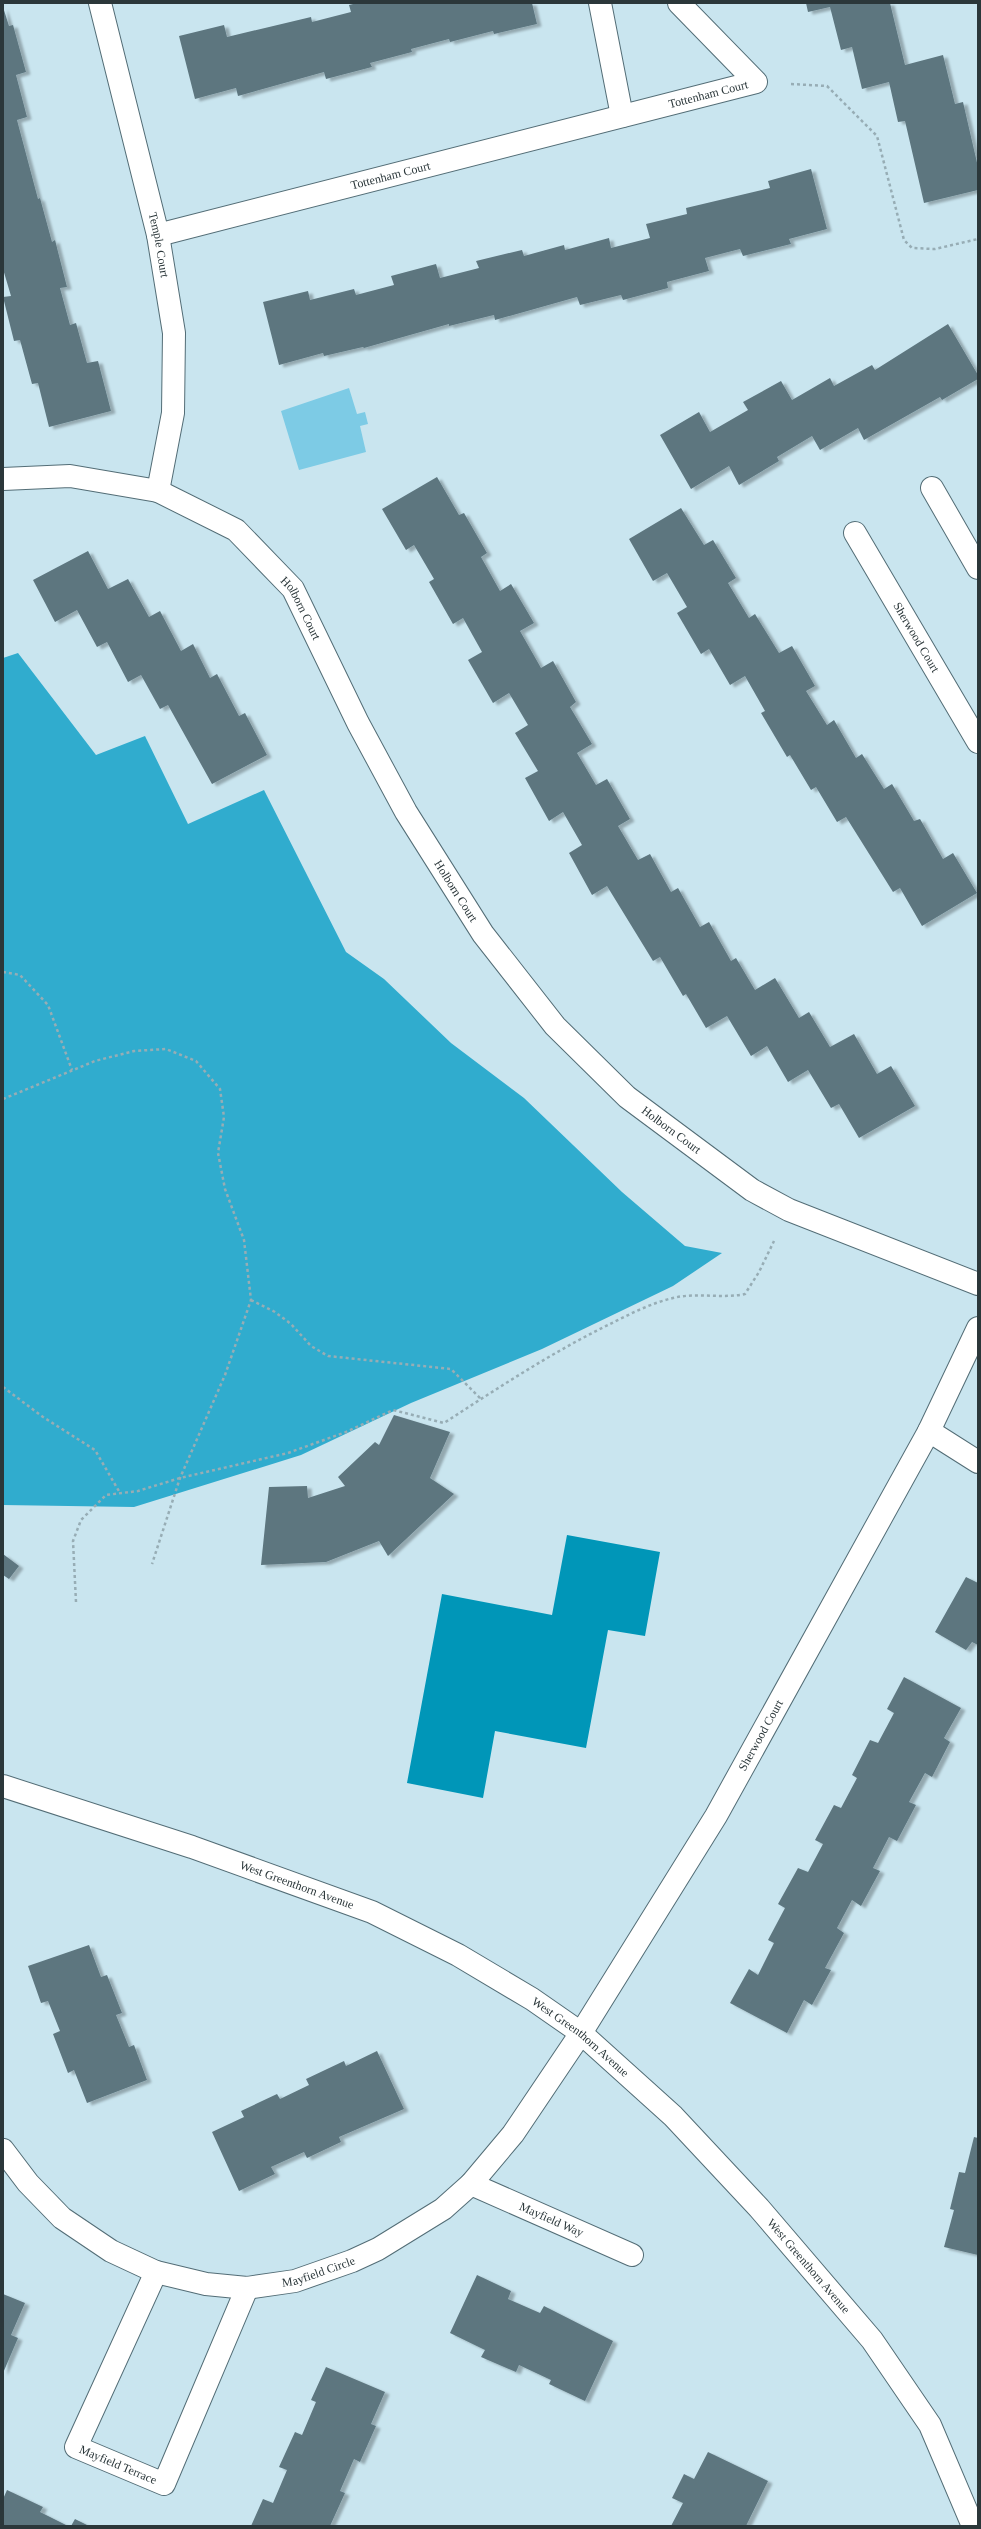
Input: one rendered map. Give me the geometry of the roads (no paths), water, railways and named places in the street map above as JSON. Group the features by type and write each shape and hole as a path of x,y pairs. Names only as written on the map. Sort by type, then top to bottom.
{"street":[{"name":"Temple Court","path":"100,3 158,235 174,333 173,413 158,491"},
{"path":"600,3 622,116"},
{"name":"Tottenham Court","path":"158,235 756,82 679,3"},
{"name":"Holborn Court","path":"3,479 70,476 158,491 236,530 293,589 358,723 406,812 483,934 555,1026 627,1097 752,1190 788,1210 978,1284"},
{"path":"932,488 978,568"},
{"name":"Sherwood Court","path":"855,533 978,742"},
{"name":"Sherwood Court","path":"581,2033 716,1816 929,1431 978,1328"},
{"path":"929,1431 978,1462"},
{"name":"West Greenthorn Avenue","path":"3,1786 192,1847 372,1912 458,1955 532,1999 581,2033 673,2116 759,2208 872,2340 930,2426 973,2526"},
{"name":"Mayfield Circle","path":"3,2150 28,2183 62,2218 111,2251 156,2272 206,2284 247,2288 295,2281 352,2261 378,2249 443,2209 471,2184 513,2134 581,2033"},
{"name":"Mayfield Way","path":"471,2184 632,2255"},
{"name":"Mayfield Terrace","path":"156,2272 76,2447 164,2484 247,2288"}]}
